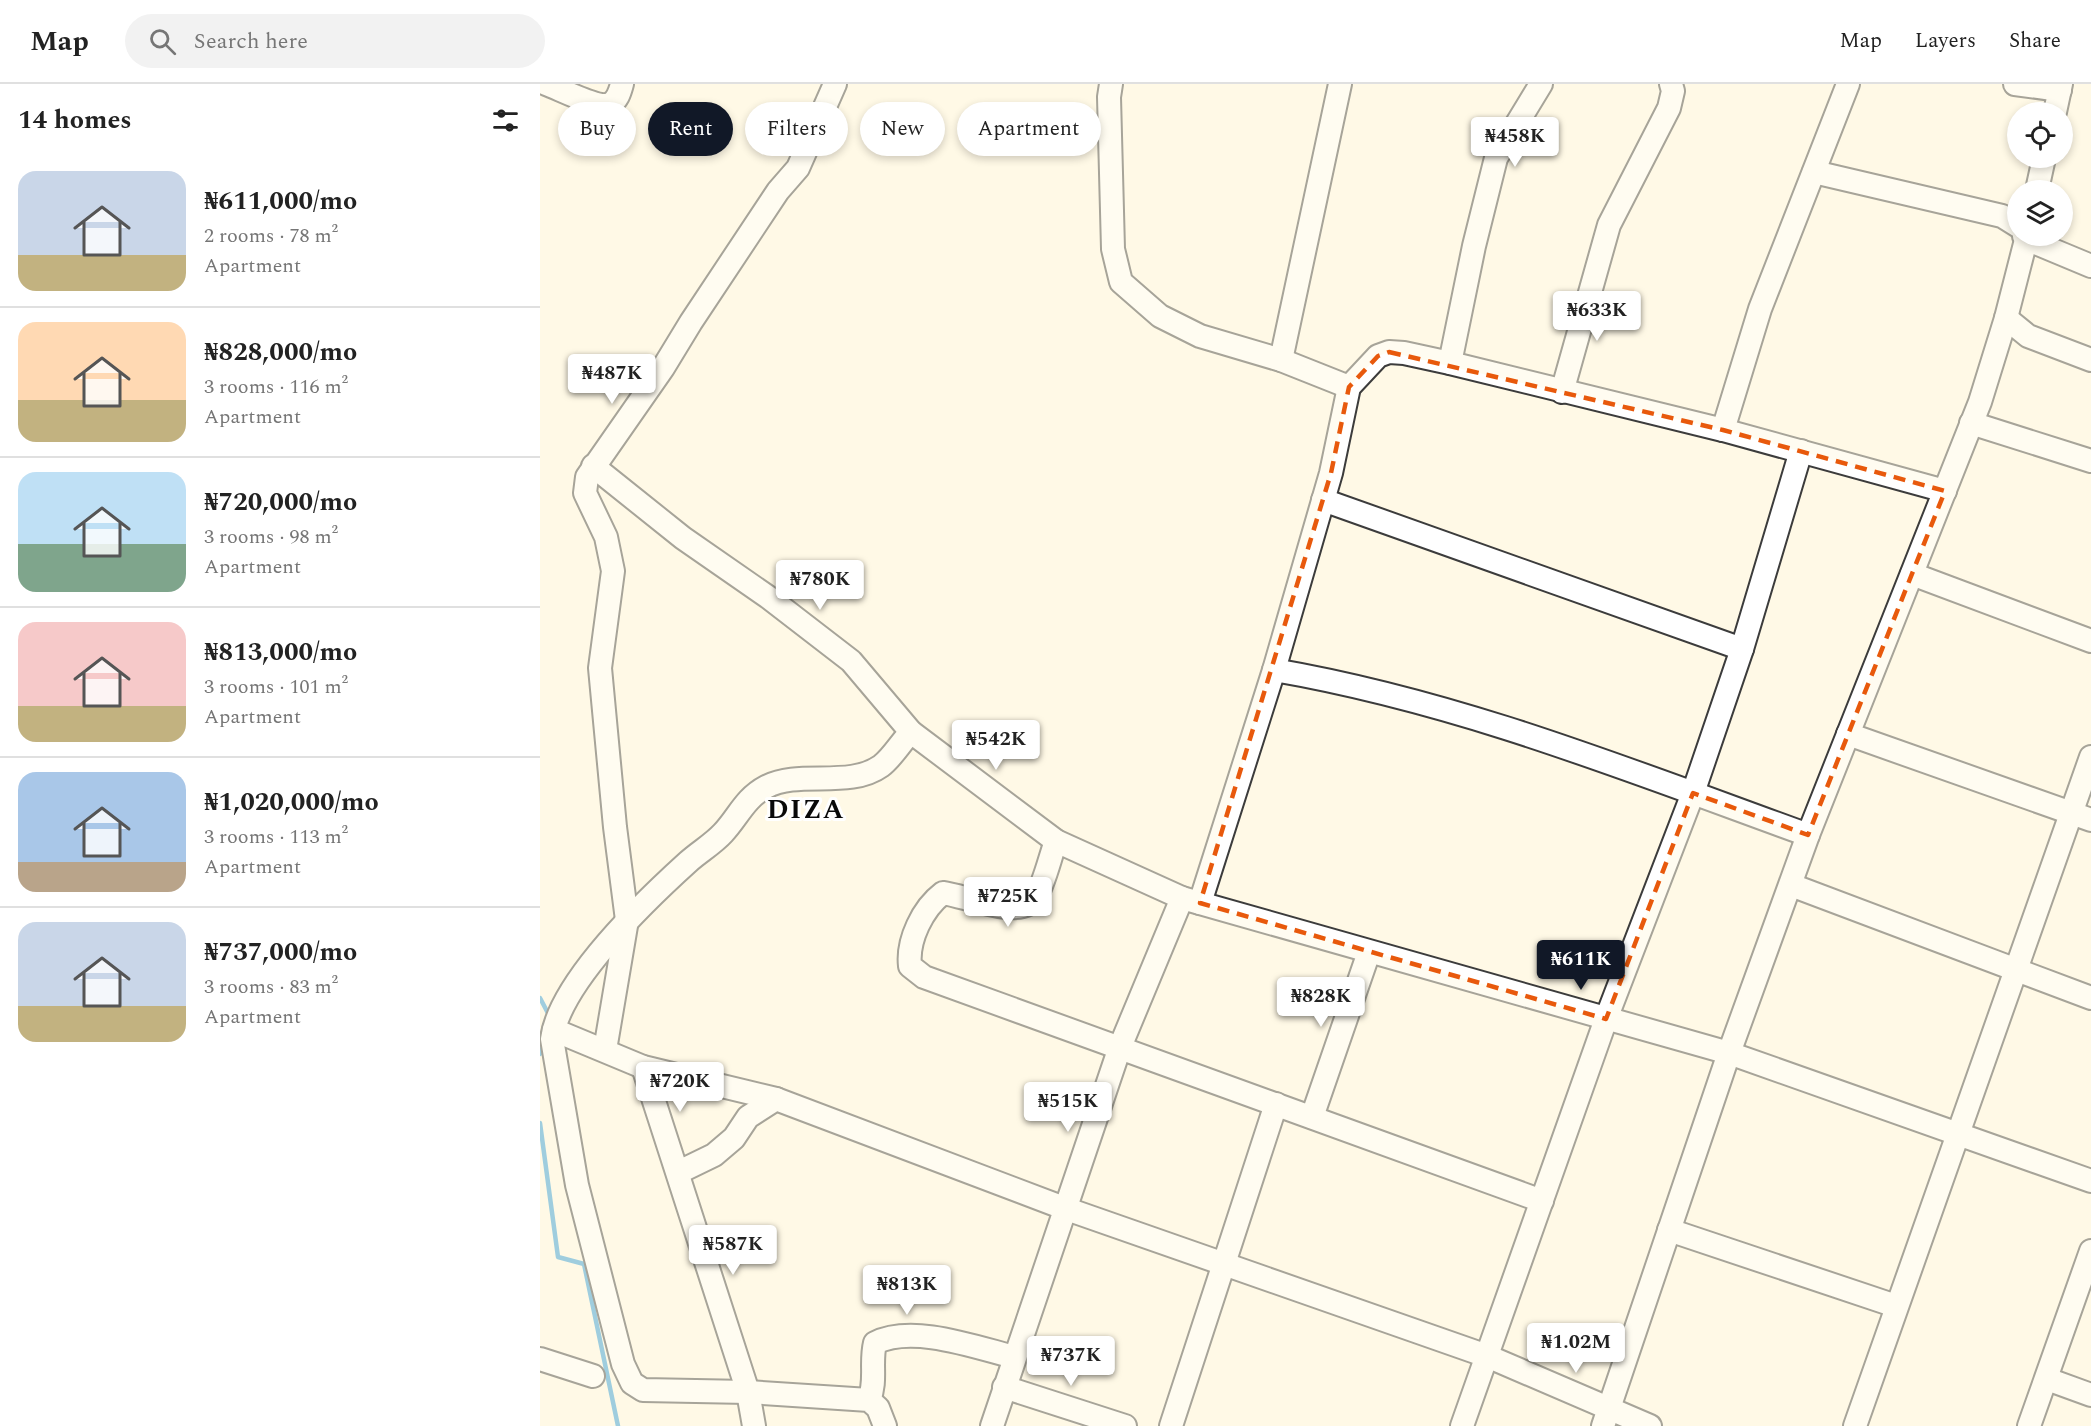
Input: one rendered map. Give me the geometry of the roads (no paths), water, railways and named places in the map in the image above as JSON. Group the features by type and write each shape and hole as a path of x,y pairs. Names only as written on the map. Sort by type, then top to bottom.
{"street":[{"path":"546,84 601,106 611,104 617,97 622,84"},
{"path":"605,1050 627,920 615,827 600,668 613,571 606,537 585,493 587,477 592,466 663,368 778,191 798,168 835,84"},
{"path":"1111,84 1113,249 1121,282 1161,316 1200,336 1281,360 1349,387"},
{"path":"1281,360 1340,84"},
{"path":"1450,363 1474,246 1496,158 1541,84"},
{"path":"1562,392 1609,225 1669,108 1673,91 1671,84"},
{"path":"1723,430 1760,309 1848,84"},
{"path":"2015,84 2060,87 2057,102"},
{"path":"1814,172 1842,176 2002,216 2007,220"},
{"path":"1606,1418 1729,1053 1808,835 1971,423 2006,318 2021,246"},
{"path":"2049,246 2091,266"},
{"path":"2006,318 2028,336 2091,360"},
{"path":"992,1426 1120,1047 1191,901 1274,670 1323,500 1346,409 1349,387 1378,356 1389,352 1450,363 1723,430 1945,491"},
{"path":"1971,423 2091,461"},
{"path":"1462,1426 1606,1019 1693,794 1742,649 1801,451"},
{"path":"592,466 683,538 768,597 851,661 911,732 1056,841 1191,901 1729,1053 2091,1181"},
{"path":"1323,500 1742,649"},
{"path":"1912,574 2091,641"},
{"path":"1274,670 1403,696 1566,746 1808,835"},
{"path":"885,1426 878,1408 869,1401 748,1392 643,1390 632,1383 623,1364 577,1185 555,1059 554,1030 563,1003 627,920 689,860 723,834 752,795 769,785 859,774 881,766 911,732"},
{"path":"1848,734 2080,816"},
{"path":"1855,1426 1956,1134 2016,970 2080,816 2091,757"},
{"path":"1056,841 1035,898 1024,908 1004,908 964,896 943,893 929,904 908,952 910,966 924,977 1542,1201"},
{"path":"1791,885 2091,998"},
{"path":"1312,1117 1369,952"},
{"path":"554,1030 643,1067 776,1099 1064,1208 1487,1356 1606,1418 1650,1426"},
{"path":"643,1067 679,1172 748,1392 754,1426"},
{"path":"679,1172 714,1155 734,1138 748,1117 776,1099"},
{"path":"1171,1426 1276,1104"},
{"path":"1670,1230 1896,1306"},
{"path":"2029,1426 2091,1251"},
{"path":"869,1401 875,1380 873,1351 875,1343 884,1339 922,1336 1014,1357"},
{"path":"540,1359 593,1376"},
{"path":"2047,1379 2091,1395"},
{"path":"1004,1387 1122,1426"}],"waterway":[{"path":"540,998 550,1017"},
{"path":"540,1054 544,1044"},
{"path":"540,1123 558,1257 584,1264 618,1426"}],"district":[{"name":"DIZA","path":"806,809"}]}
